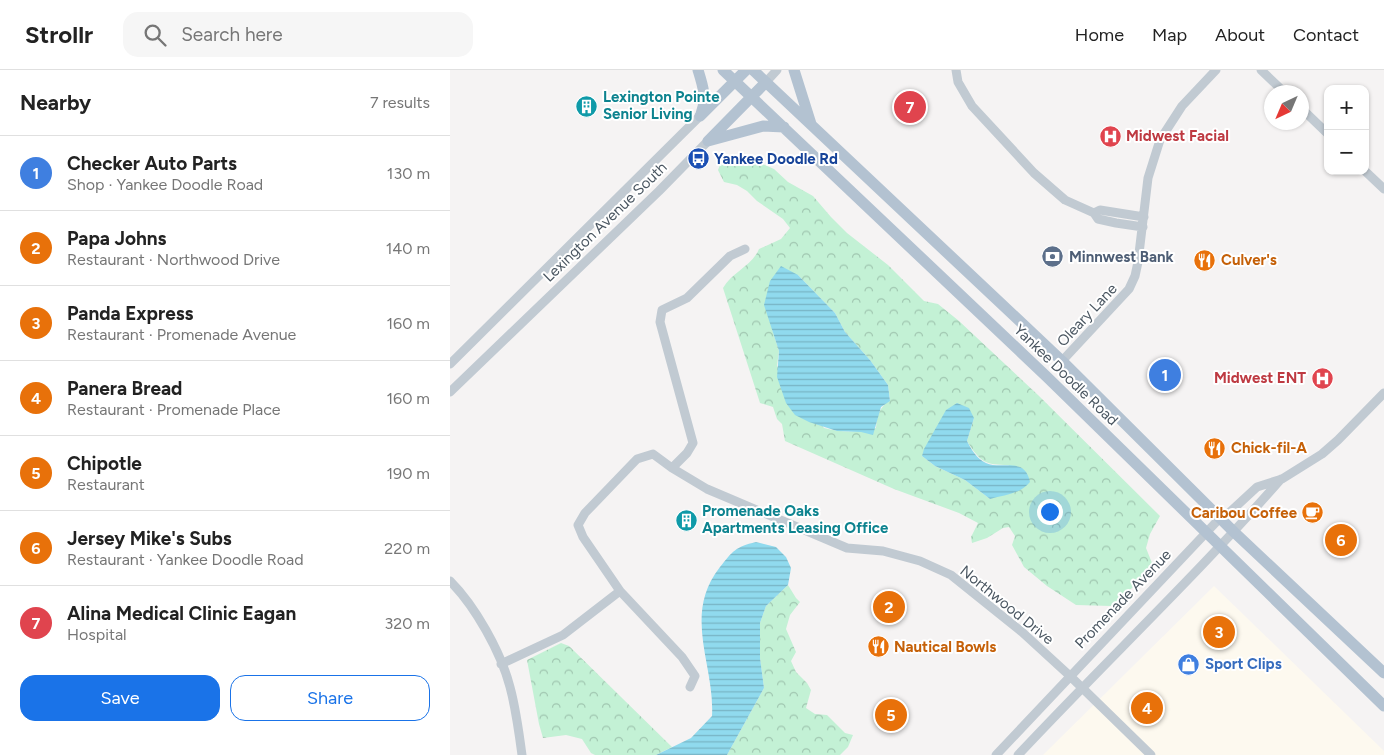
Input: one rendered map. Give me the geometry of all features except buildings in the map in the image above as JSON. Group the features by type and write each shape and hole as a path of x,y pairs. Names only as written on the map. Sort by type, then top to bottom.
{"main road":[{"path":"698,70 705,95 700,116"},
{"name":"Yankee Doodle Road","path":"723,70 1047,377 1384,706"},
{"name":"Lexington Avenue South","path":"700,116 746,70"},
{"name":"Yankee Doodle Road","path":"753,70 1062,361 1234,532 1384,673"},
{"path":"794,70 812,125"},
{"name":"Lexington Avenue South","path":"708,141 766,82"},
{"path":"708,141 762,126 784,127"}],"street":[{"name":"Lexington Avenue South","path":"766,82 777,70"},
{"path":"956,70 958,82 972,106 1034,173 1065,200 1094,213 1098,219 1116,223 1143,222"},
{"name":"Oleary Lane","path":"1062,361 1129,290 1135,276 1148,178 1160,140 1182,106 1216,70"},
{"path":"1261,70 1277,85"},
{"name":"Lexington Avenue South","path":"450,364 700,116"},
{"path":"1309,116 1324,130"},
{"name":"Lexington Avenue South","path":"450,392 659,191 708,141"},
{"path":"1369,175 1384,189"},
{"path":"672,468 687,453 693,443 660,322 662,310 687,298 730,256 744,249"},
{"name":"Promenade Avenue","path":"996,755 1220,518 1231,511 1257,487 1282,479 1322,454 1384,393"},
{"name":"Northwood Drive","path":"620,591 582,537 578,525 585,512 637,459 654,454 672,468 707,489 847,548 884,551 912,559 951,575 1022,632 1151,755"},
{"name":"Promenade Avenue","path":"1018,755 1220,547 1282,479"},
{"path":"450,581 478,617 492,642 510,685 522,755"},
{"path":"501,664 563,635 620,591 682,657 695,676 690,687"}],"shaded area":[{"path":"1214,586 1384,751 1384,755 1043,755"}],"green space":[{"path":"732,154 746,157 774,169 788,182 813,196 847,233 888,265 924,301 938,304 959,321 1038,395 1160,516 1150,534 1146,548 1152,563 1146,576 1111,606 1076,605 1047,586 1024,567 1012,545 1015,536 1009,527 972,543 971,537 978,523 959,513 894,489 785,441 782,424 777,419 773,407 760,403 723,288 731,278 752,260 759,249 781,239 790,228 783,219 757,201 747,191 737,185 724,182 718,170 722,160","holes":["798,275 835,313 845,332 870,360 888,385 890,400 879,412 876,428 850,431 824,428 777,366 779,351 772,329","974,418 967,441 976,454 989,463 1009,465 990,499 965,480 935,466 922,456"]},
{"path":"788,585 800,602 790,615 786,629 796,652 791,661 796,672 811,690 806,708 815,714 827,715 845,733 853,735 848,747 840,755 727,755 764,688 760,658 760,623 766,606"},
{"path":"561,643 569,646 672,747 656,755 595,755 591,753 582,739 566,735 543,738 527,660"}],"water":[{"path":"781,266 798,275 835,313 845,332 870,360 888,385 890,401 881,407 873,435 861,432 837,431 809,422 795,415 786,403 777,377 779,351 764,305 770,281"},
{"path":"957,403 969,408 974,418 967,441 975,454 986,463 992,465 1012,465 1023,469 1030,482 1026,486 1012,493 990,499 965,480 935,466 922,456 946,410"},
{"path":"756,542 776,547 786,557 791,568 788,585 766,606 760,623 760,658 764,688 727,755 656,755 691,738 712,716 712,697 703,640 703,603 709,585 728,557 735,550"}],"place":[{"name":"Lexington Pointe Senior Living","path":"587,106"},
{"name":"Alina Medical Clinic Eagan","path":"910,107"},
{"name":"Midwest Facial","path":"1110,136"},
{"name":"Yankee Doodle Rd","path":"698,159"},
{"name":"Minnwest Bank","path":"1053,257"},
{"name":"Culver's","path":"1205,260"},
{"name":"Checker Auto Parts","path":"1165,375"},
{"name":"Midwest ENT","path":"1322,378"},
{"name":"Chick-fil-A","path":"1215,448"},
{"name":"Caribou Coffee","path":"1313,513"},
{"name":"Promenade Oaks Apartments Leasing Office","path":"686,520"},
{"name":"Jersey Mike's Subs","path":"1341,540"},
{"name":"Papa Johns","path":"889,607"},
{"name":"Panda Express","path":"1219,632"},
{"name":"Nautical Bowls","path":"878,647"},
{"name":"Sport Clips","path":"1189,664"},
{"name":"Panera Bread","path":"1147,708"},
{"name":"Chipotle","path":"891,715"}]}
